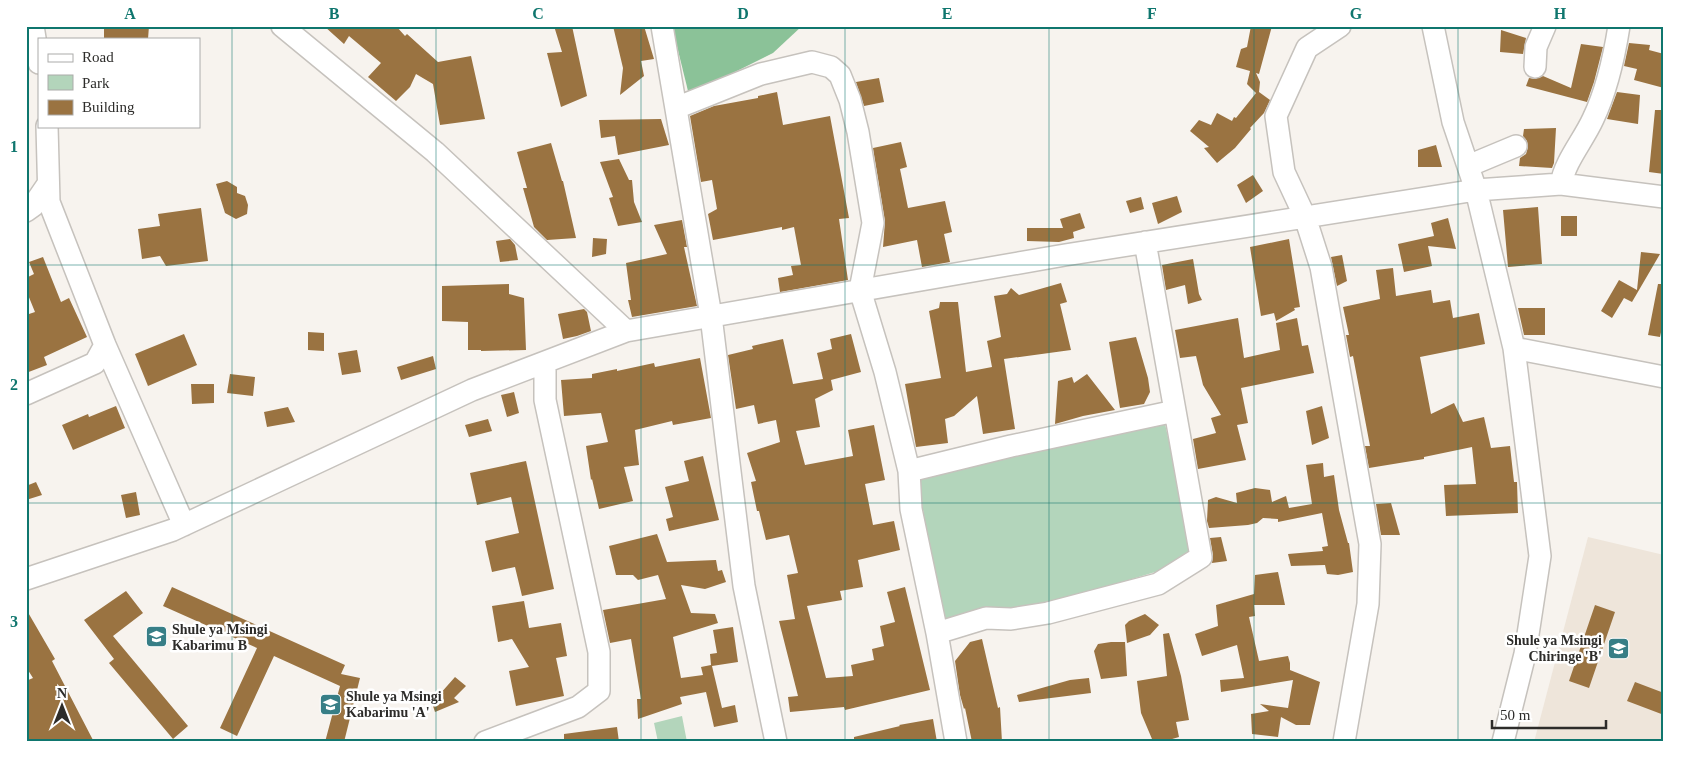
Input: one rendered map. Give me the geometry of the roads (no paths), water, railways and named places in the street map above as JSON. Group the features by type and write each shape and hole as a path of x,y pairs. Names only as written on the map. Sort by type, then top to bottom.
{"street":[{"path":"34,26 38,56"},
{"path":"282,26 435,152 626,331"},
{"path":"662,26 711,316 744,586 776,742"},
{"path":"1340,26 1307,48 1276,116 1284,172 1305,217 1321,267 1370,544 1368,604 1344,742"},
{"path":"1535,67 1536,47 1545,26"},
{"path":"1561,184 1563,174 1593,118 1610,72 1616,50 1619,26"},
{"path":"1436,27 1452,122 1476,190 1514,348 1540,556 1525,654 1503,742"},
{"path":"676,108 761,74 812,62 831,67 840,75 850,100 858,132 873,223 860,290 885,372 909,471 912,510 937,633 956,742"},
{"path":"47,128 49,202 105,345 184,525"},
{"path":"1468,166 1516,146"},
{"path":"26,211 33,206 48,184"},
{"path":"26,579 184,525 472,390 626,331 1145,242 1476,190 1561,184 1664,197"},
{"path":"937,633 986,618 1011,619 1048,613 1158,584 1201,557 1145,242"},
{"path":"26,394 95,363 105,345"},
{"path":"1514,348 1664,377"},
{"path":"485,742 578,708 599,691 599,652 545,400 545,362"},
{"path":"909,471 1011,446 1175,411"}],"place":[{"name":"Shule ya Msingi Kabarimu B","path":"156,637"},
{"name":"Shule ya Msingi Chiringe 'B'","path":"1618,648"},
{"name":"Shule ya Msingi Kabarimu 'A'","path":"330,704"}]}
